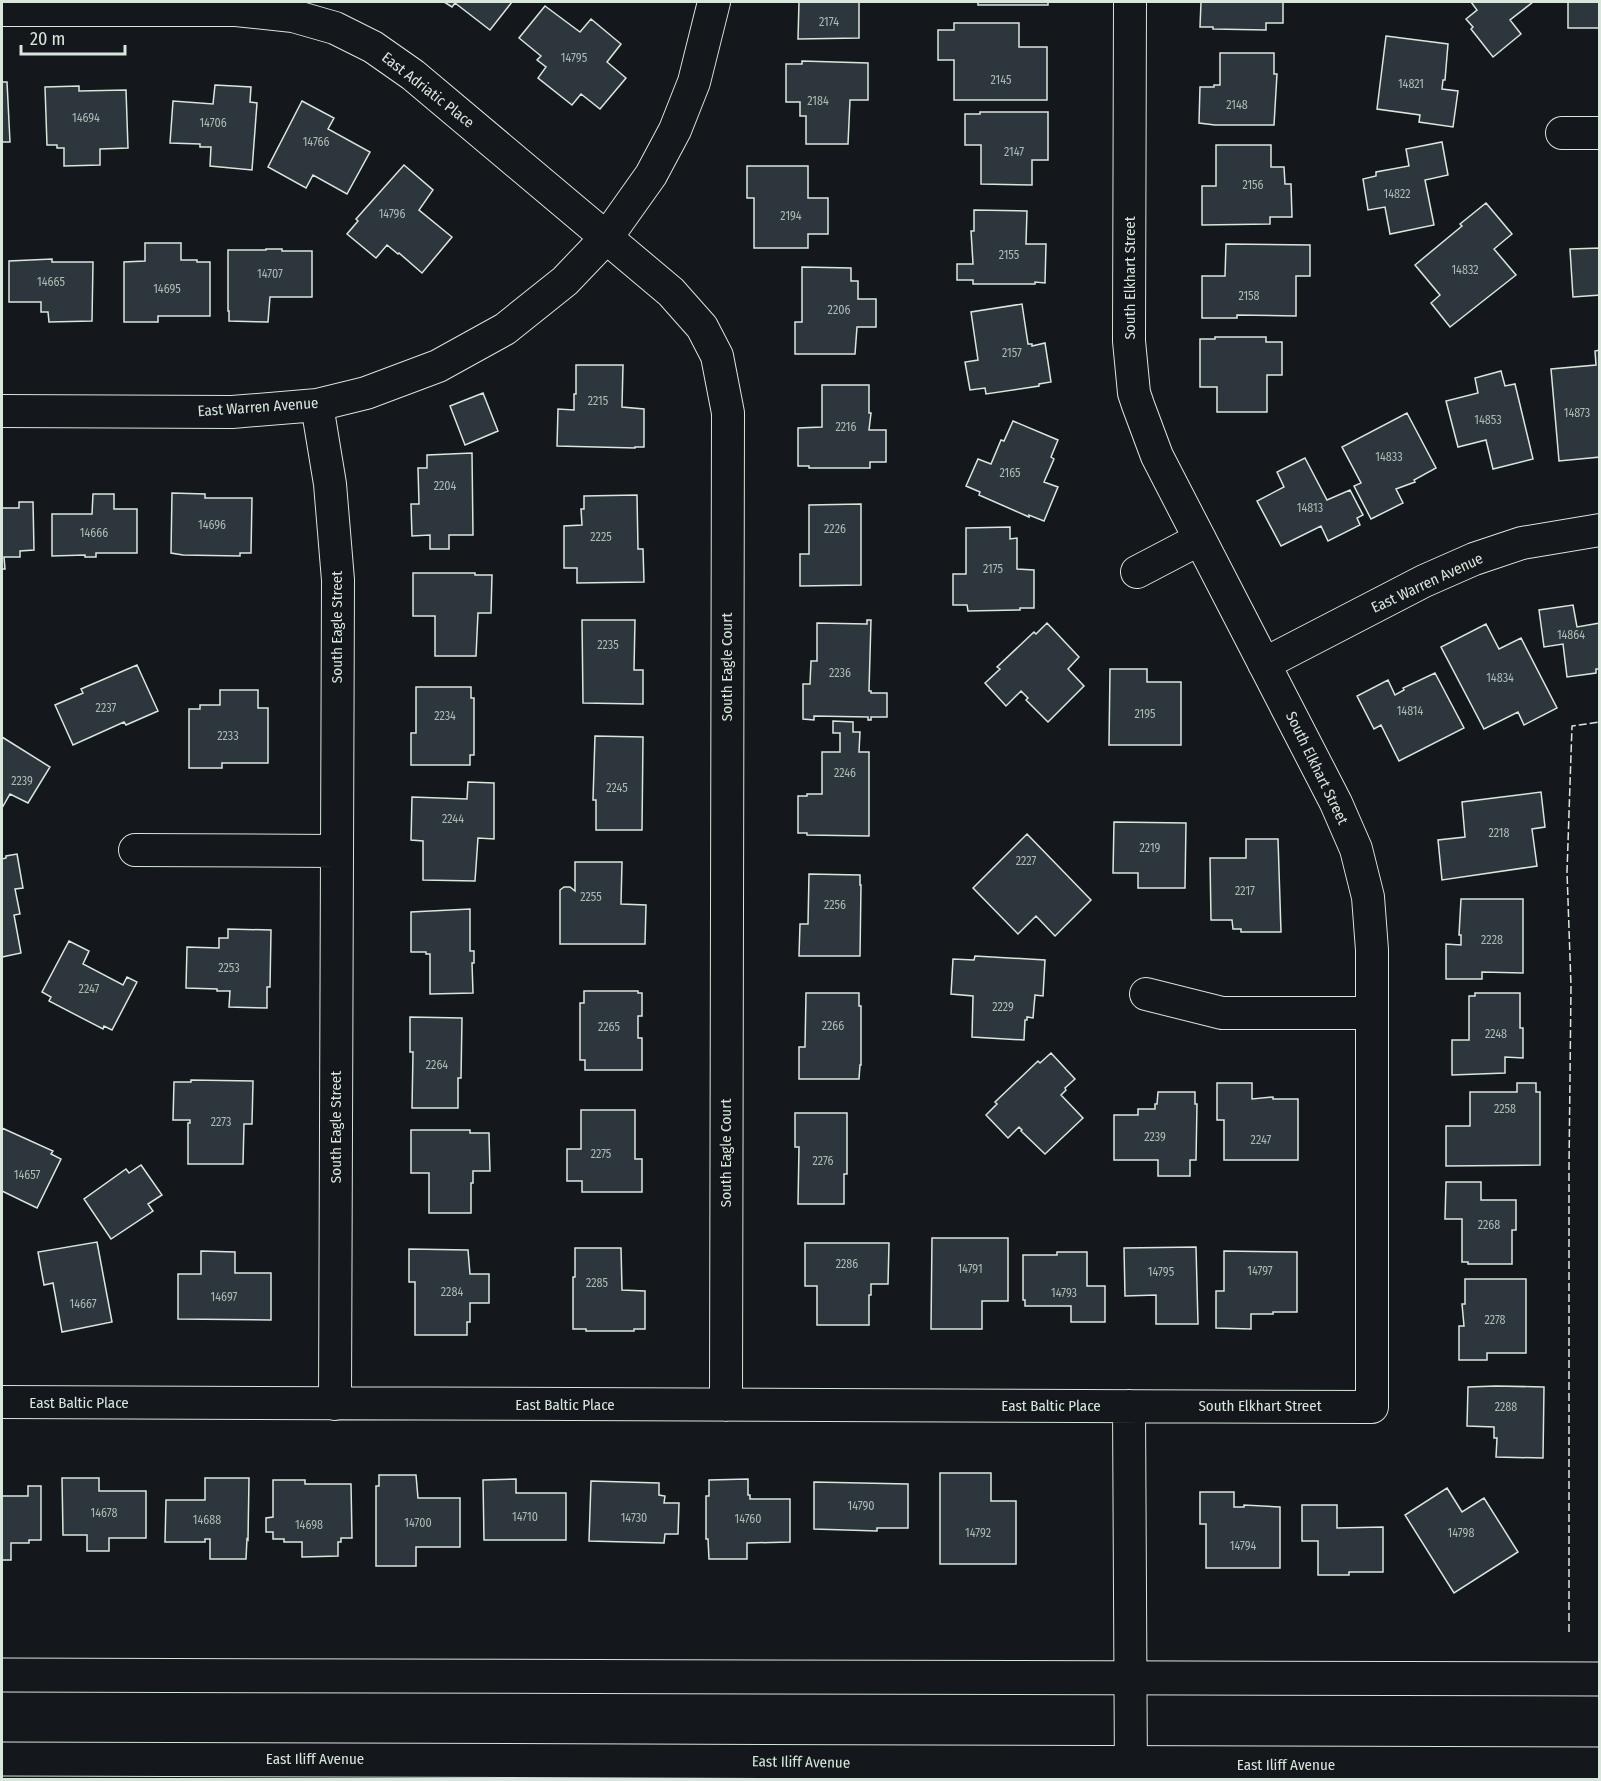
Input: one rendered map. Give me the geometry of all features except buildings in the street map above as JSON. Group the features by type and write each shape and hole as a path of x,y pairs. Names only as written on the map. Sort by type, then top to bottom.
{"main road":[{"path":"2,1675 1599,1679"},
{"name":"East Iliff Avenue","path":"2,1759 674,1761 1131,1772 1599,1764"}],"street":[{"path":"607,237 651,175 675,130 694,82 714,2"},
{"name":"South Elkhart Street","path":"1129,1406 1372,1407 1372,950 1368,897 1356,849 1336,803 1157,456 1134,393 1129,341 1130,2"},
{"name":"East Adriatic Place","path":"2,10 236,10 293,16 335,28 373,47 413,75 607,237"},
{"path":"1562,133 1599,134"},
{"name":"East Warren Avenue","path":"2,411 232,412 317,405 366,393 438,366 505,329 565,281 607,237"},
{"name":"South Eagle Court","path":"607,237 671,292 702,327 717,356 728,413 726,1405"},
{"name":"South Eagle Street","path":"317,405 330,484 338,580 335,1404"},
{"name":"East Warren Avenue","path":"1264,664 1424,581 1474,559 1522,543 1599,530"},
{"path":"1137,572 1200,540"},
{"path":"135,850 337,851"},
{"path":"1146,994 1222,1013 1372,1013"},
{"name":"East Baltic Place","path":"2,1402 1129,1406"},
{"path":"1129,1406 1131,1772"}],"fence":[{"path":"1569,1632 1571,986 1567,872 1572,726 1600,722"}]}
